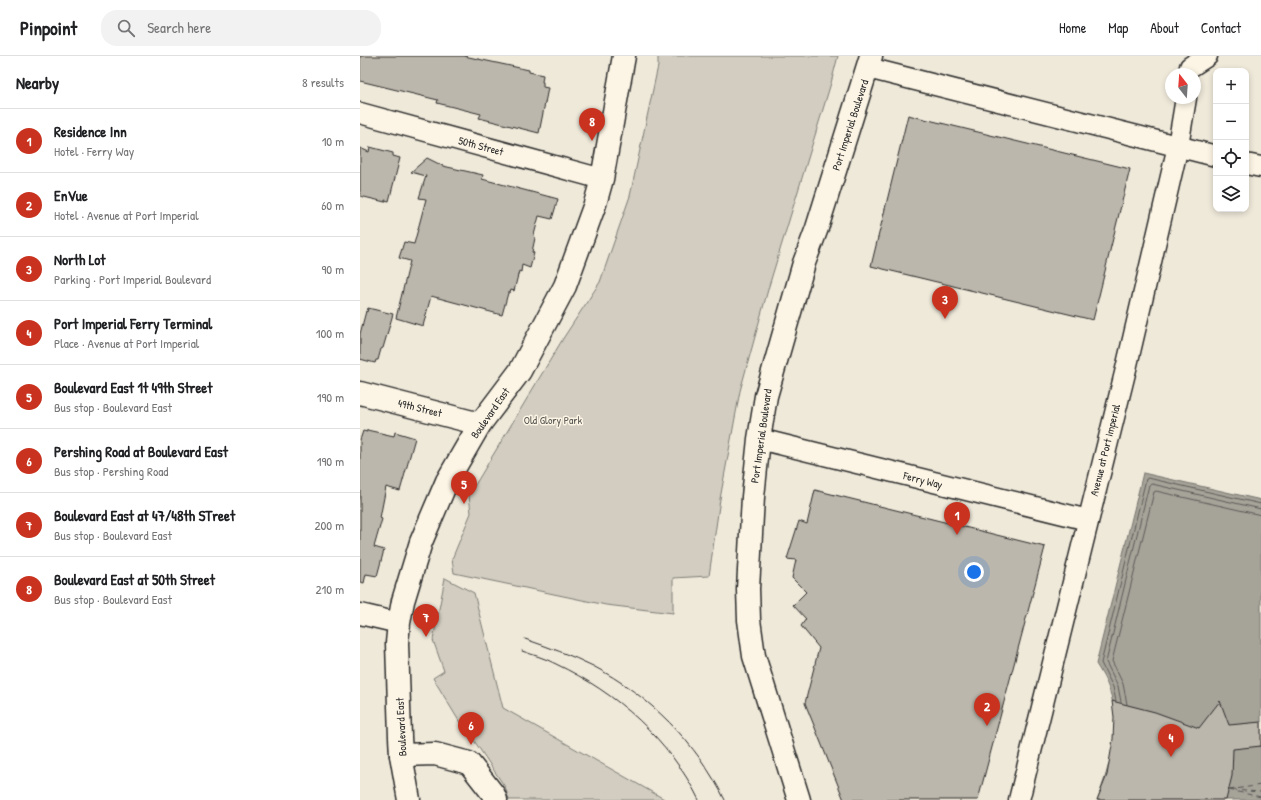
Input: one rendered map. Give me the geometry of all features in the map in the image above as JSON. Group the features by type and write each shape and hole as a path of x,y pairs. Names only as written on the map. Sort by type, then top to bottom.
{"main road":[{"name":"Boulevard East","path":"409,800 401,755 397,643 401,608 421,542 447,481 480,424 520,371 565,286 595,204 602,179 624,56"},
{"name":"Port Imperial Boulevard","path":"799,800 754,656 748,589 753,497 759,439 766,396 804,263 817,228 869,62"},
{"name":"49th Street","path":"360,393 480,424"},
{"path":"401,755 435,754 469,763 494,795 496,800"}],"street":[{"path":"1191,66 1207,56"},
{"path":"869,62 1213,155"},
{"name":"Avenue at Port Imperial","path":"1019,800 1126,369 1178,146 1185,104"},
{"name":"50th Street","path":"360,113 602,179"},
{"path":"1249,165 1261,168"},
{"name":"Ferry Way","path":"759,439 1088,520"},
{"path":"360,614 399,623"}],"green space":[{"name":"Old Glory Park","path":"658,56 838,56 769,286 740,391 720,499 709,576 673,578 673,613 606,605 454,573 452,559 471,513 469,495 564,337 600,282 630,196 658,66"},
{"path":"445,578 474,593 503,708 666,800 509,800 505,787 467,730 465,731 433,678 444,671 433,640"}],"water":[{"path":"1143,473 1261,500 1261,800 1097,800 1113,745 1114,717 1113,703 1109,689 1096,664"}],"building":[{"path":"360,56 464,56 529,70 529,72 543,75 543,87 548,88 539,133 479,118 481,114 437,103 438,100 360,81"},
{"path":"908,115 1130,169 1093,320 871,266"},
{"path":"370,147 393,153 393,156 400,158 389,201 385,200 385,202 360,196 360,148 369,152"},
{"path":"427,158 443,166 483,175 482,179 558,199 552,219 539,216 534,235 535,238 532,252 534,253 530,268 522,265 514,291 511,290 510,293 508,293 502,315 431,296 423,326 396,318 410,261 399,258 404,242 414,244 426,199 419,198 426,176 411,172"},
{"path":"368,308 393,314 383,348 381,349 378,360 376,360 375,363 360,359 360,334"},
{"path":"367,430 394,436 395,432 415,438 400,491 386,487 380,518 382,519 374,547 384,550 377,576 366,574 364,583 360,582 360,440 363,431 367,432"},
{"path":"815,490 1045,547 978,800 844,800 805,703 819,648 801,626 806,619 793,605 806,592 792,578 796,560 787,559 799,521 807,524"},
{"path":"1112,701 1155,712 1199,728 1220,701 1229,725 1261,722 1261,746 1233,749 1232,776 1226,800 1097,800 1107,775 1113,739 1114,717"}],"ferry route":[{"path":"1229,790 1261,785"},
{"path":"1229,790 1261,797"},
{"path":"1232,790 1261,792"}],"tram line":[{"path":"525,639 593,666 614,678 652,706 670,722 686,740 714,779 725,800"},
{"path":"522,651 548,660 578,676 600,689 620,704 639,720 673,757 699,800"}],"place":[{"name":"Boulevard East at 50th Street","path":"592,141"},
{"name":"North Lot","path":"945,319"},
{"name":"Boulevard East 1t 49th Street","path":"464,504"},
{"name":"Residence Inn","path":"957,535"},
{"name":"Boulevard East at 47/48th STreet","path":"426,637"},
{"name":"EnVue","path":"987,726"},
{"name":"Pershing Road at Boulevard East","path":"471,745"},
{"name":"Port Imperial Ferry Terminal","path":"1171,757"}]}
